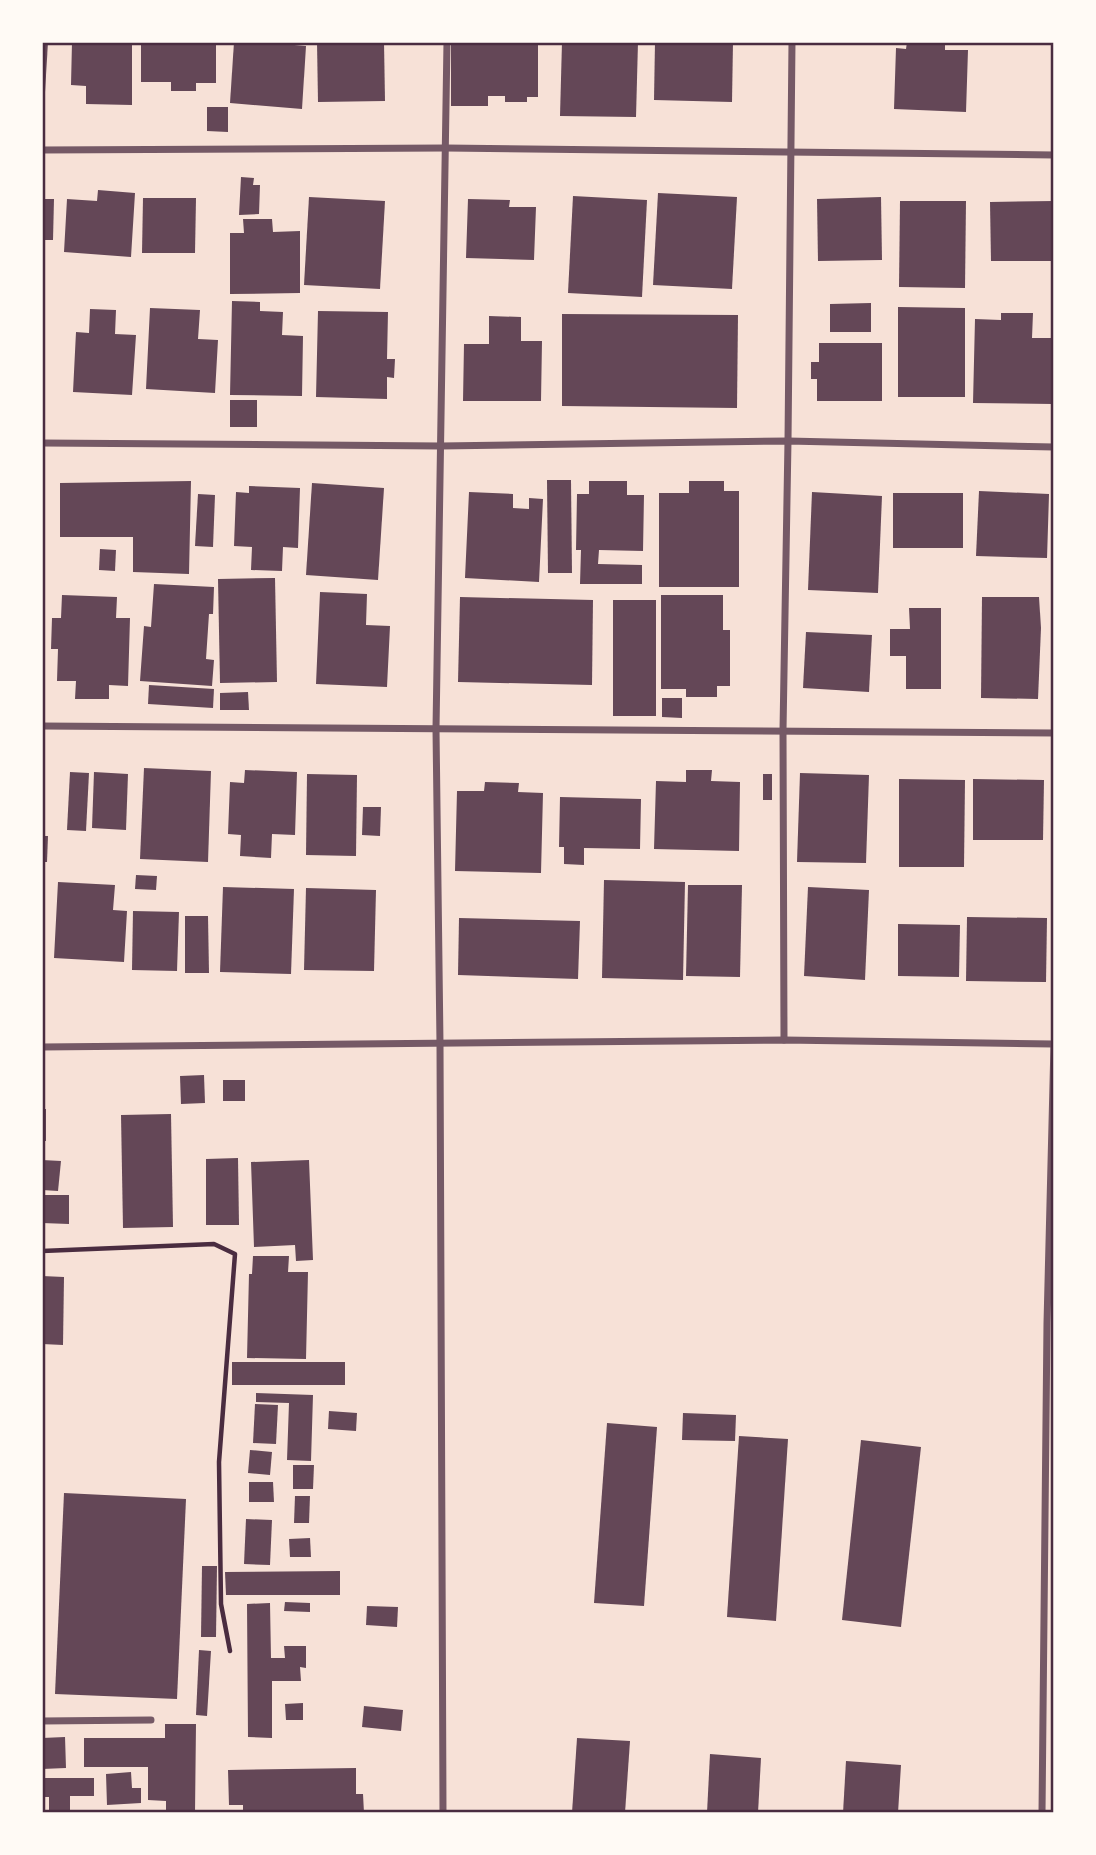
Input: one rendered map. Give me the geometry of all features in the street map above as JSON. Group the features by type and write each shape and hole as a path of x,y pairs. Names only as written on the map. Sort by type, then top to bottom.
{"street":[{"path":"443,1813 436,729 447,42"},
{"path":"784,1040 783,730 792,42"},
{"path":"42,150 446,148 1054,155"},
{"path":"42,443 441,446 788,441 1054,447"},
{"path":"42,726 1054,733"},
{"path":"42,1047 784,1040 1054,1044 1042,1813"},
{"path":"42,1721 151,1720"}],"path":[{"path":"42,1251 214,1244 235,1254 219,1462 221,1604 230,1651"}],"building":[{"path":"42,42 48,42 44,109 42,109"},
{"path":"72,42 132,42 132,105 86,104 86,86 71,85"},
{"path":"141,42 216,42 216,83 196,83 196,91 171,91 171,82 141,82"},
{"path":"234,42 306,46 302,109 230,103"},
{"path":"317,42 384,42 385,101 318,102"},
{"path":"451,42 538,42 538,97 527,97 527,102 505,102 505,96 488,96 488,106 451,106"},
{"path":"562,42 638,42 636,117 560,116"},
{"path":"655,42 733,42 732,102 654,100"},
{"path":"907,42 945,42 945,50 968,50 966,112 894,109 896,48 906,49"},
{"path":"207,107 228,107 228,132 207,131"},
{"path":"241,177 254,178 253,185 260,185 259,214 239,215"},
{"path":"98,190 135,193 131,257 64,252 67,199 97,201"},
{"path":"658,193 737,197 732,289 653,285"},
{"path":"573,196 647,200 642,297 568,293"},
{"path":"309,197 385,201 380,289 304,285"},
{"path":"881,197 882,260 818,261 817,199"},
{"path":"143,198 196,198 195,253 142,253"},
{"path":"42,199 54,199 53,240 42,240"},
{"path":"468,199 510,200 509,207 536,207 534,260 466,258"},
{"path":"900,201 966,201 965,288 899,287"},
{"path":"1054,201 1054,261 991,261 990,202"},
{"path":"243,219 272,219 273,232 300,231 300,293 230,294 230,233 244,233"},
{"path":"232,301 260,302 260,311 283,312 282,335 303,336 302,396 230,395"},
{"path":"871,303 871,332 830,332 830,304"},
{"path":"898,307 965,308 965,397 898,397"},
{"path":"150,308 200,310 198,339 218,340 215,393 146,389"},
{"path":"90,309 116,310 115,334 136,335 132,395 73,392 76,332 89,333"},
{"path":"318,311 388,312 387,359 395,359 394,378 387,377 387,399 316,397"},
{"path":"1001,313 1033,313 1032,338 1054,338 1053,404 973,403 975,319 1001,320"},
{"path":"562,314 738,315 737,408 562,406"},
{"path":"489,316 521,317 521,341 542,341 541,401 463,401 464,344 489,344"},
{"path":"819,343 882,343 882,401 817,401 817,379 811,379 811,362 819,362"},
{"path":"230,400 257,400 257,427 230,427"},
{"path":"547,480 571,480 572,573 548,573"},
{"path":"191,481 189,574 133,572 133,537 60,537 60,483"},
{"path":"589,481 627,481 627,495 644,495 643,551 599,550 598,564 642,565 642,584 580,584 581,550 576,550 577,494 589,494"},
{"path":"689,481 724,481 724,491 739,491 739,587 659,587 659,493 689,493"},
{"path":"312,483 384,488 378,580 306,575"},
{"path":"249,486 300,488 298,548 283,547 282,571 251,570 252,547 234,546 236,492 249,493"},
{"path":"979,491 1049,494 1047,558 976,556"},
{"path":"469,492 513,494 513,508 529,509 529,498 543,499 539,582 465,578"},
{"path":"812,492 882,496 878,593 808,590"},
{"path":"893,493 963,493 963,548 893,548"},
{"path":"198,494 215,495 213,547 195,546"},
{"path":"100,549 116,550 115,571 99,570"},
{"path":"275,578 277,682 220,683 218,579"},
{"path":"154,584 214,587 206,659 214,660 212,686 140,681 144,626 151,627"},
{"path":"320,592 367,594 366,625 390,626 387,687 316,684"},
{"path":"62,595 117,597 116,618 130,618 128,686 109,685 109,699 75,699 76,681 57,681 58,649 51,649 52,618 61,618"},
{"path":"661,595 723,595 723,630 730,630 730,686 717,686 717,697 686,697 686,689 661,689"},
{"path":"460,597 593,600 592,685 458,682"},
{"path":"982,597 1039,597 1041,628 1038,699 981,698"},
{"path":"613,600 656,600 656,716 613,716"},
{"path":"909,608 941,608 941,689 906,689 906,656 890,656 890,629 910,629"},
{"path":"806,632 872,635 869,692 803,688"},
{"path":"149,685 214,689 213,708 148,704"},
{"path":"248,692 249,710 220,710 220,693"},
{"path":"662,698 682,698 682,718 662,717"},
{"path":"144,768 211,771 208,862 140,859"},
{"path":"245,770 297,772 295,835 272,834 271,858 240,856 241,835 228,834 230,782 244,783"},
{"path":"686,770 712,770 711,781 740,782 739,851 654,849 656,781 686,782"},
{"path":"70,772 89,773 86,831 67,830"},
{"path":"94,772 128,774 126,830 92,828"},
{"path":"800,773 869,775 866,863 797,862"},
{"path":"307,774 357,775 356,856 306,855"},
{"path":"763,774 772,774 772,800 763,800"},
{"path":"899,779 965,780 964,867 899,867"},
{"path":"973,779 1044,780 1043,840 973,840"},
{"path":"485,782 519,783 518,792 543,793 541,873 455,871 457,791 484,791"},
{"path":"560,797 641,799 640,849 584,848 584,865 564,864 564,847 559,847"},
{"path":"363,807 381,807 380,836 362,835"},
{"path":"42,836 48,836 47,862 42,862"},
{"path":"136,875 157,876 156,890 135,889"},
{"path":"604,880 685,882 683,980 602,978"},
{"path":"58,882 115,885 113,910 127,911 124,962 54,958"},
{"path":"688,885 742,885 740,977 686,976"},
{"path":"223,887 294,889 291,974 220,972"},
{"path":"808,887 869,890 865,980 804,976"},
{"path":"306,888 376,890 374,971 304,970"},
{"path":"133,911 179,912 177,971 132,970"},
{"path":"185,916 208,916 209,973 185,973"},
{"path":"967,917 1047,918 1046,982 966,981"},
{"path":"459,918 580,921 578,979 458,975"},
{"path":"898,924 960,925 959,977 898,976"},
{"path":"204,1075 205,1103 181,1104 180,1076"},
{"path":"223,1080 245,1080 245,1101 223,1101"},
{"path":"42,1109 46,1109 46,1141 42,1141"},
{"path":"171,1114 173,1227 123,1228 121,1115"},
{"path":"238,1158 239,1225 206,1225 206,1159"},
{"path":"42,1160 61,1161 58,1191 42,1190"},
{"path":"309,1160 313,1260 296,1261 295,1245 254,1247 251,1162"},
{"path":"42,1195 69,1195 69,1224 42,1223"},
{"path":"253,1256 289,1256 288,1272 308,1272 306,1359 247,1358 249,1274 252,1274"},
{"path":"42,1276 64,1277 63,1345 42,1344"},
{"path":"232,1362 345,1362 345,1385 232,1385"},
{"path":"256,1393 313,1395 311,1461 287,1460 289,1403 256,1402"},
{"path":"255,1404 278,1405 276,1444 253,1443"},
{"path":"329,1411 357,1413 356,1431 328,1429"},
{"path":"683,1413 736,1415 735,1441 682,1440"},
{"path":"607,1423 657,1427 644,1606 594,1603"},
{"path":"739,1436 788,1439 776,1621 727,1617"},
{"path":"861,1440 921,1447 901,1627 842,1620"},
{"path":"250,1450 272,1452 270,1475 248,1473"},
{"path":"293,1465 314,1465 313,1489 293,1489"},
{"path":"249,1482 273,1482 274,1502 249,1502"},
{"path":"64,1493 186,1499 177,1699 55,1694"},
{"path":"295,1496 310,1496 309,1523 294,1523"},
{"path":"246,1519 272,1520 270,1565 244,1564"},
{"path":"310,1538 311,1557 290,1557 289,1539"},
{"path":"202,1566 217,1566 216,1637 201,1637"},
{"path":"340,1571 340,1595 226,1595 225,1572"},
{"path":"285,1602 310,1603 310,1612 284,1611"},
{"path":"270,1603 271,1658 285,1658 284,1646 306,1646 306,1668 300,1667 301,1681 272,1681 272,1738 248,1737 247,1604"},
{"path":"367,1606 398,1607 397,1627 366,1625"},
{"path":"199,1650 211,1651 207,1716 196,1715"},
{"path":"303,1703 303,1720 286,1720 285,1704"},
{"path":"364,1706 403,1710 401,1731 362,1727"},
{"path":"165,1724 196,1724 195,1813 166,1813 166,1801 148,1800 148,1767 84,1767 84,1738 165,1738"},
{"path":"65,1737 66,1768 42,1769 42,1738"},
{"path":"577,1738 630,1741 625,1813 572,1813"},
{"path":"710,1754 761,1758 758,1813 707,1813"},
{"path":"846,1761 901,1765 898,1813 843,1813"},
{"path":"356,1768 356,1794 363,1794 364,1813 243,1813 243,1805 229,1805 228,1770"},
{"path":"131,1772 132,1788 141,1788 141,1803 107,1805 106,1774"},
{"path":"42,1778 94,1778 94,1796 70,1796 70,1813 49,1813 49,1797 42,1797"}]}
